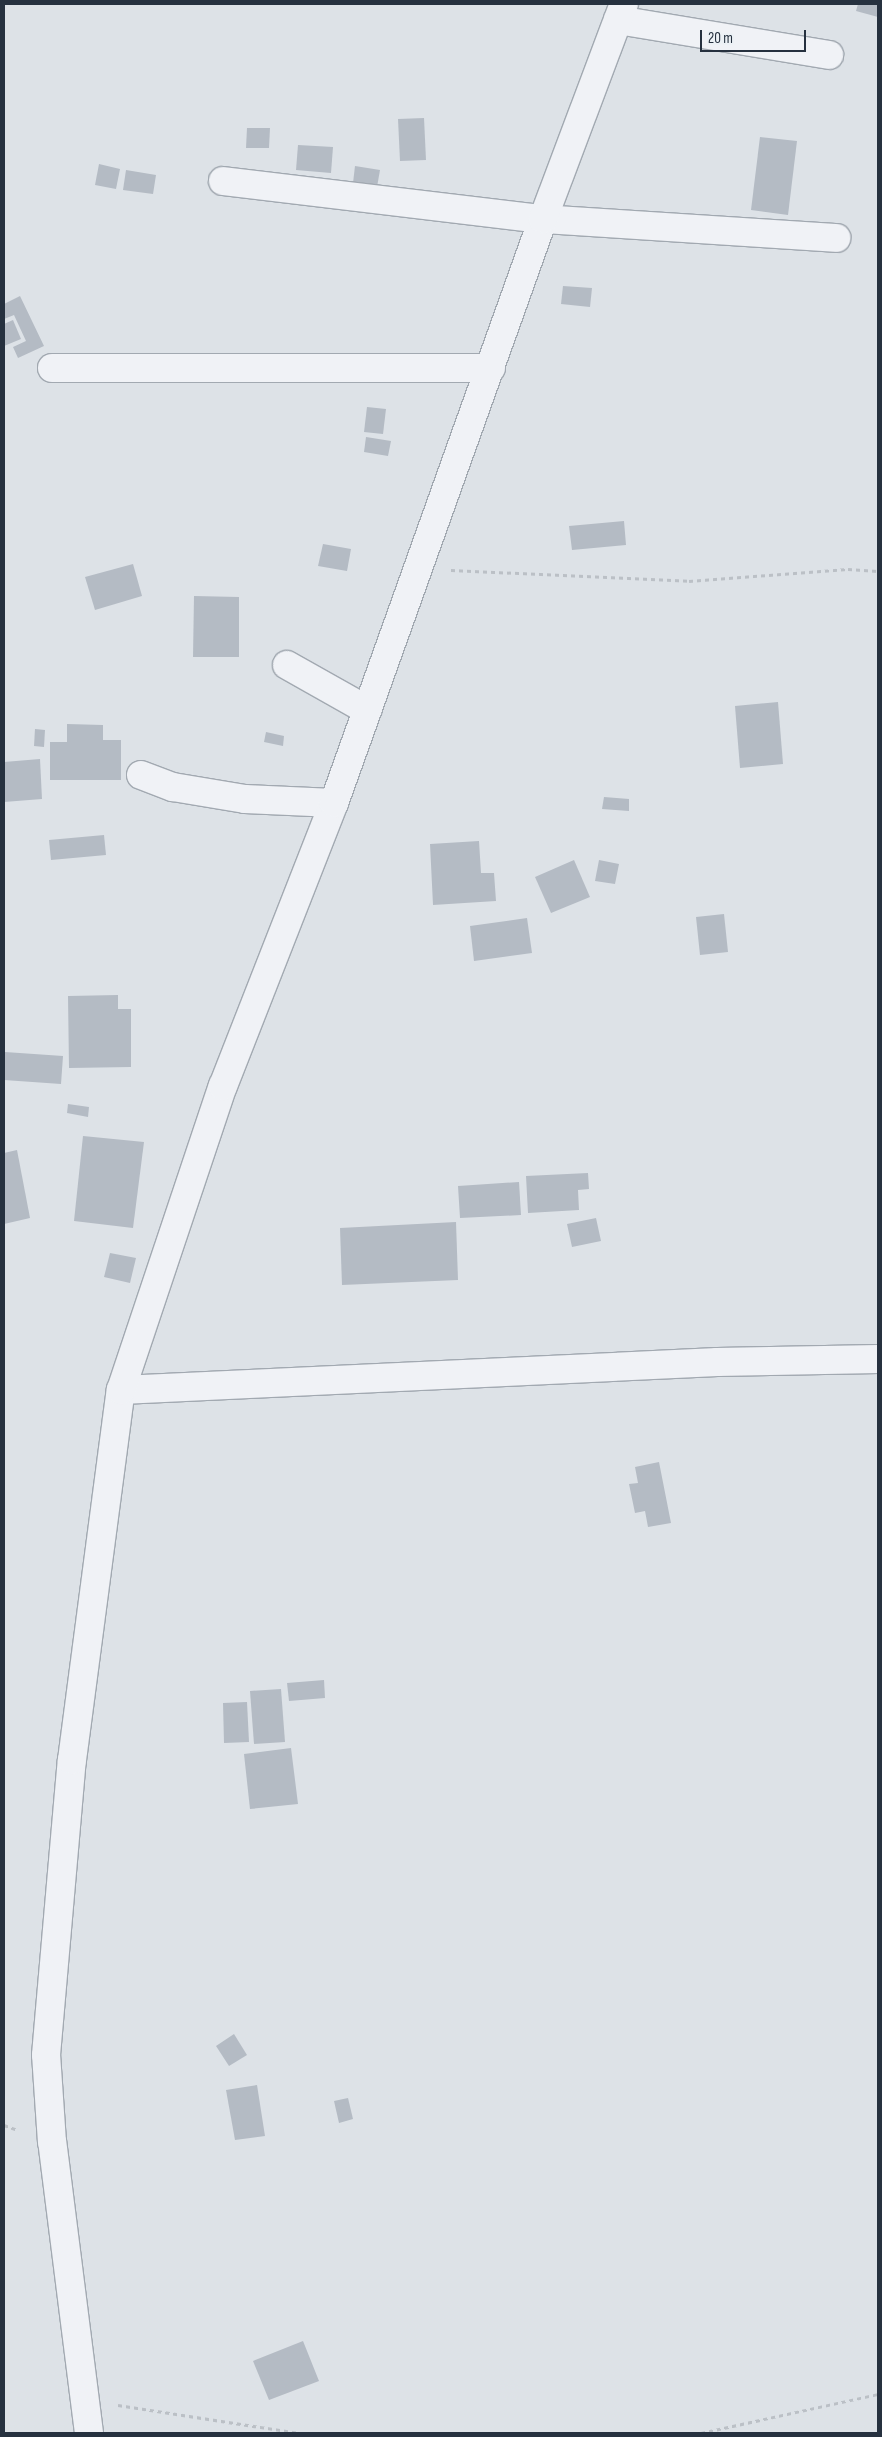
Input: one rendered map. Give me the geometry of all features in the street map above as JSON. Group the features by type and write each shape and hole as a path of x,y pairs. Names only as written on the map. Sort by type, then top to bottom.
{"street":[{"path":"89,2433 83,2400 52,2142 46,2056 72,1760 121,1390 223,1086 334,803 543,218 621,12 829,56"},
{"path":"223,181 543,218 836,238"},
{"path":"52,368 490,368"},
{"path":"287,665 367,710"},
{"path":"141,775 173,787 245,799 334,803"},
{"path":"121,1390 717,1362 878,1359"}],"path":[{"path":"418,568 689,581 848,569 878,571"},
{"path":"701,2433 878,2394"},
{"path":"83,2400 298,2433"}],"building":[{"path":"858,4 878,4 878,17 856,11"},
{"path":"424,118 426,160 400,161 398,119"},
{"path":"247,128 270,128 269,148 246,148"},
{"path":"760,137 797,141 788,215 751,210"},
{"path":"298,145 333,147 331,173 296,170"},
{"path":"99,164 120,169 116,189 95,185"},
{"path":"355,166 380,170 377,187 353,183"},
{"path":"126,170 156,175 153,194 123,190"},
{"path":"563,286 592,288 590,307 561,304"},
{"path":"20,296 44,346 18,358 13,347 26,341 14,315 4,319 4,304"},
{"path":"13,320 21,339 4,346 4,324"},
{"path":"367,407 386,409 383,434 364,432"},
{"path":"366,437 391,441 388,456 364,452"},
{"path":"624,521 626,545 572,550 569,526"},
{"path":"323,544 351,549 347,571 318,566"},
{"path":"133,564 142,596 95,610 85,577"},
{"path":"194,596 239,597 239,657 193,657"},
{"path":"778,702 783,764 740,768 735,706"},
{"path":"67,724 103,725 103,740 121,740 121,780 50,780 50,742 67,742"},
{"path":"35,729 45,730 44,747 34,746"},
{"path":"266,732 284,736 283,746 264,742"},
{"path":"40,759 42,799 4,802 4,762"},
{"path":"604,797 629,799 629,811 602,809"},
{"path":"104,835 106,855 51,860 49,840"},
{"path":"479,841 481,873 494,873 496,901 433,905 430,844"},
{"path":"574,860 590,897 551,913 535,877"},
{"path":"599,860 619,864 615,884 595,881"},
{"path":"724,914 728,952 700,955 696,917"},
{"path":"527,918 532,953 474,961 470,926"},
{"path":"118,995 118,1009 131,1009 131,1067 69,1068 68,996"},
{"path":"5,1052 63,1056 61,1084 4,1080"},
{"path":"68,1104 89,1107 88,1117 67,1113"},
{"path":"83,1136 144,1142 133,1228 74,1221"},
{"path":"17,1150 30,1218 4,1224 4,1153"},
{"path":"588,1173 589,1189 578,1190 579,1210 528,1213 526,1176"},
{"path":"519,1182 521,1215 460,1218 458,1186"},
{"path":"596,1218 601,1241 572,1247 567,1224"},
{"path":"456,1222 458,1280 342,1285 340,1228"},
{"path":"110,1253 136,1258 130,1283 104,1277"},
{"path":"659,1462 671,1523 648,1527 645,1511 635,1513 629,1484 638,1483 635,1467"},
{"path":"324,1680 325,1698 289,1701 287,1683"},
{"path":"281,1689 285,1742 254,1744 250,1691"},
{"path":"247,1702 249,1742 224,1743 223,1703"},
{"path":"291,1748 298,1804 250,1809 244,1754"},
{"path":"234,2034 247,2055 229,2066 216,2046"},
{"path":"257,2085 265,2136 235,2140 226,2090"},
{"path":"348,2098 353,2119 339,2123 334,2101"},
{"path":"303,2341 319,2381 269,2400 253,2361"}]}
